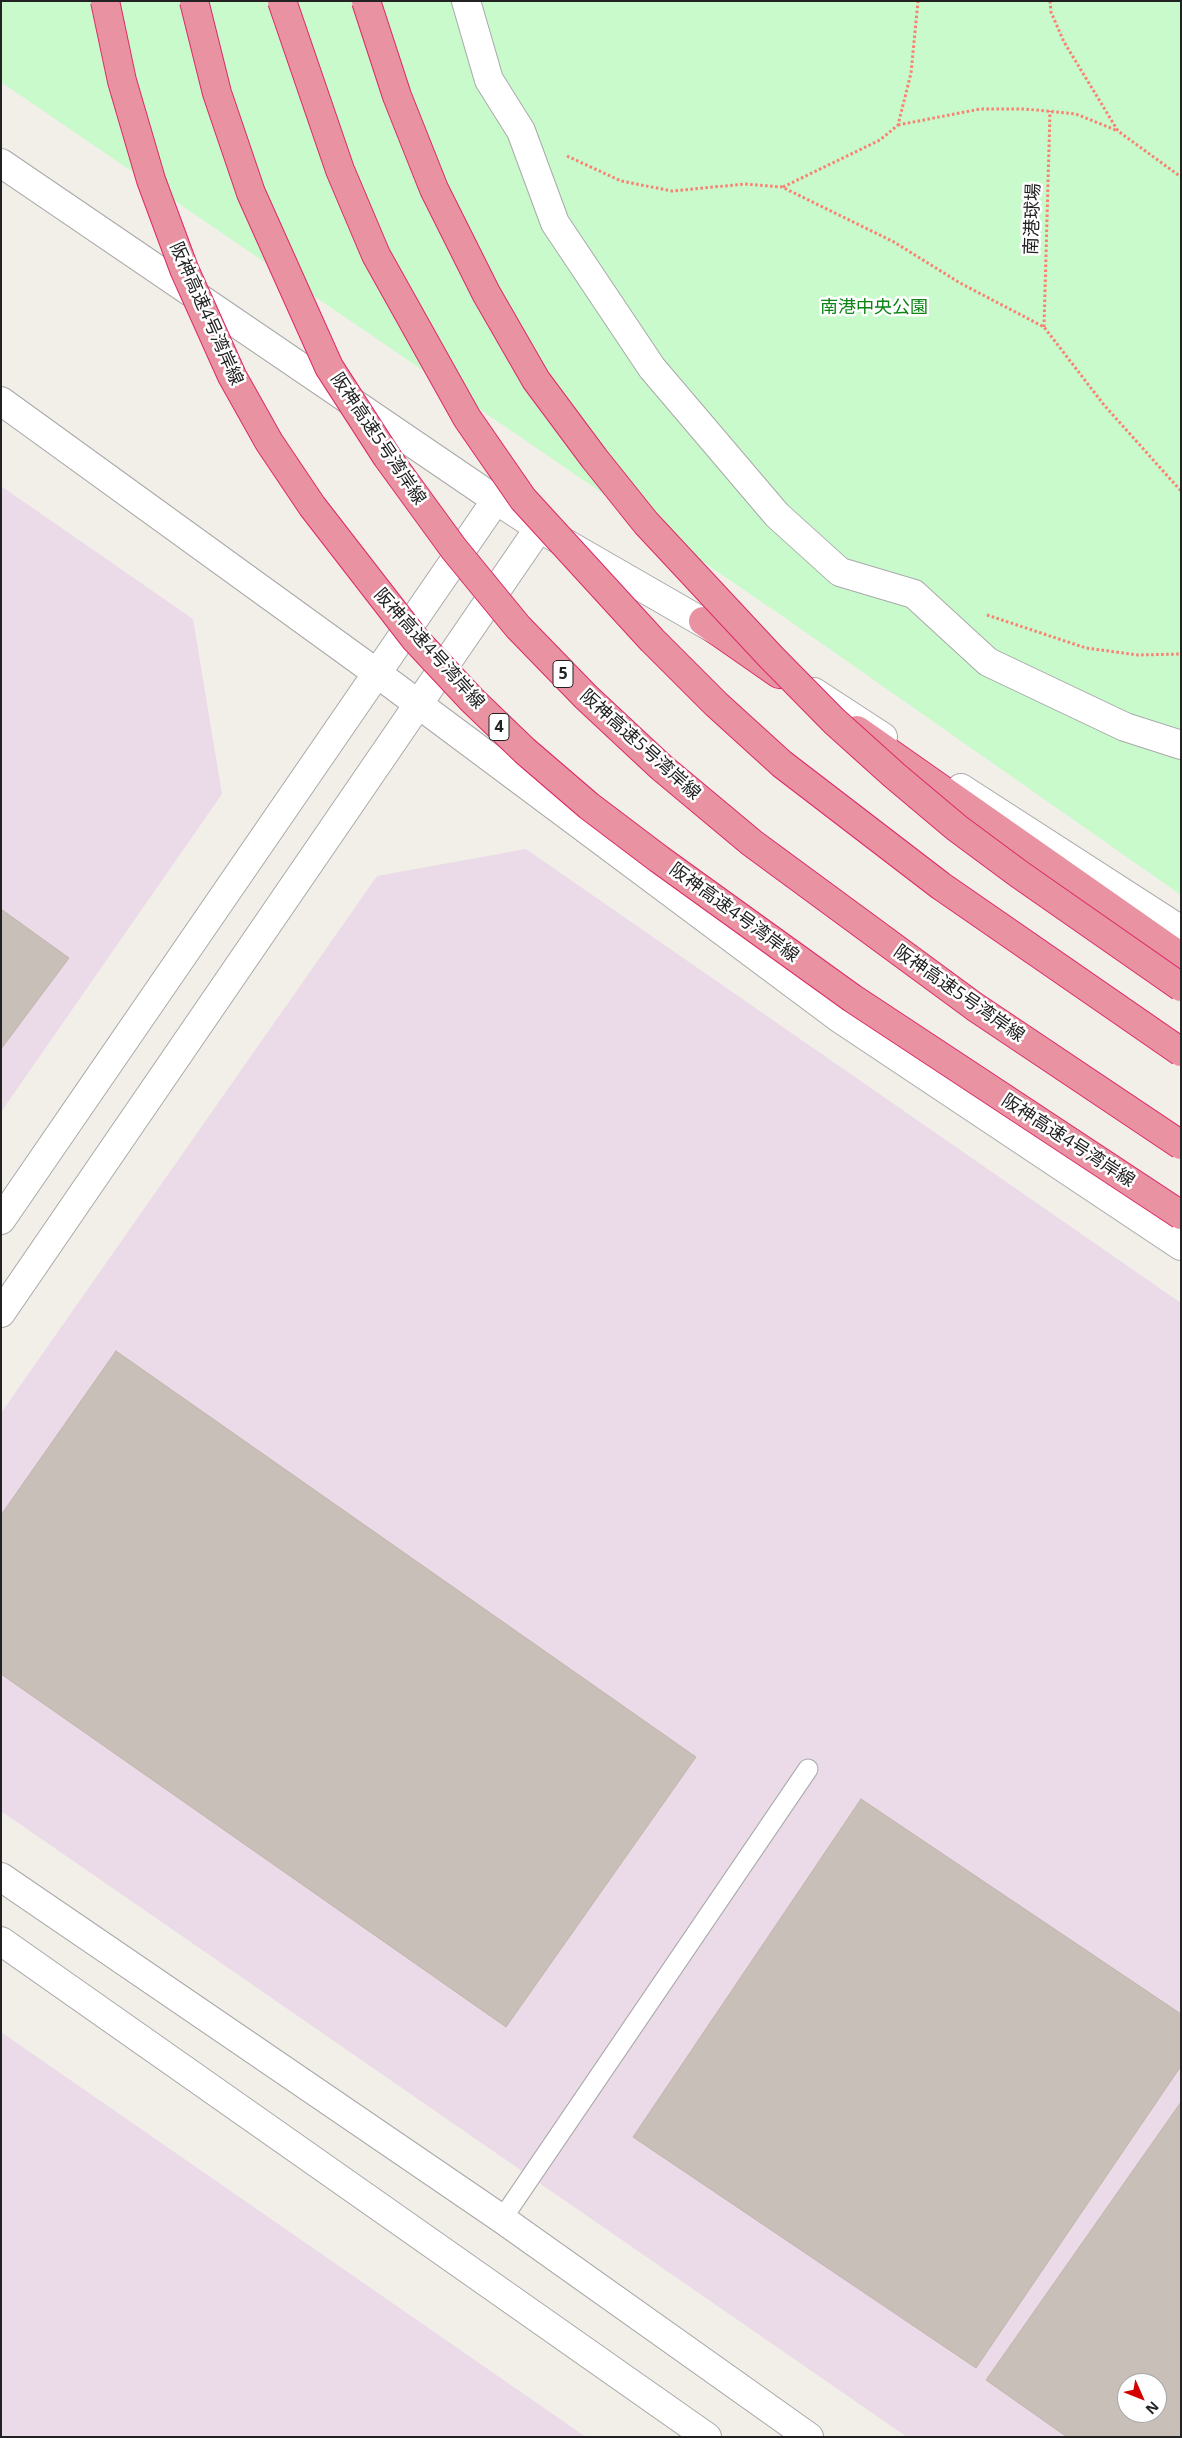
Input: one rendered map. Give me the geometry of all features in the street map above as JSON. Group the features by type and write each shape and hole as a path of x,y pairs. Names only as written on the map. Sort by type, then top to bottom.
{"highway":[{"name":"阪神高速4号湾岸線","path":"105,1 122,81 151,180 184,269 232,376 269,442 312,506 415,639 472,700 525,752 589,806 659,859 852,998 1181,1215"},
{"name":"阪神高速5号湾岸線","path":"194,1 217,93 251,193 329,367 387,457 454,549 518,627 586,697 661,767 752,843 975,1006 1181,1145"},
{"path":"282,1 340,170 376,255 467,418 523,498 652,640 716,704 782,764 941,886 1181,1052"},
{"path":"366,1 397,96 434,189 486,293 536,380 594,458 646,523 771,657 834,720 894,775 956,828 1181,987"},
{"path":"703,621 1174,943"}],"street":[{"path":"466,1 489,80 521,131 555,224 652,368 777,515 840,572 914,594 988,662 1125,727 1181,745"},
{"path":"1,163 496,500 539,528 703,621"},
{"path":"1,401 378,674 839,1018 1181,1246"},
{"path":"1,1220 496,500"},
{"path":"1,1312 539,528"},
{"path":"1,1877 502,2219 809,2437"},
{"path":"1,1941 707,2437"}],"lane":[{"path":"502,2219 808,1768"}],"path":[{"path":"898,125 911,74 918,1"},
{"path":"1050,1 1051,12 1064,42 1118,131"},
{"path":"782,187 880,140 898,125 980,108 1076,114 1118,131 1181,177"},
{"name":"南港球場","path":"1044,327 1050,111"},
{"path":"521,131 571,158 621,181 672,191 745,184 782,187 894,242 960,283 1044,327 1104,405 1181,491"},
{"path":"981,613 1086,648 1138,655 1181,654"}],"shaded area":[{"path":"1,486 193,619 222,794 1,1112"},
{"path":"526,849 1181,1303 1181,2437 907,2437 1,1811 1,1413 377,876"},
{"path":"1,2032 586,2437 1,2437"}],"green space":[{"name":"南港中央公園","path":"1,1 1181,1 1181,895 791,622 1,82"}],"building":[{"path":"1,909 69,958 1,1049"},
{"path":"116,1351 696,1757 506,2027 1,1674 1,1515"},
{"path":"861,1799 1181,2014 1181,2066 976,2368 633,2137"},
{"path":"1181,2102 1181,2437 1067,2437 986,2380"}]}
